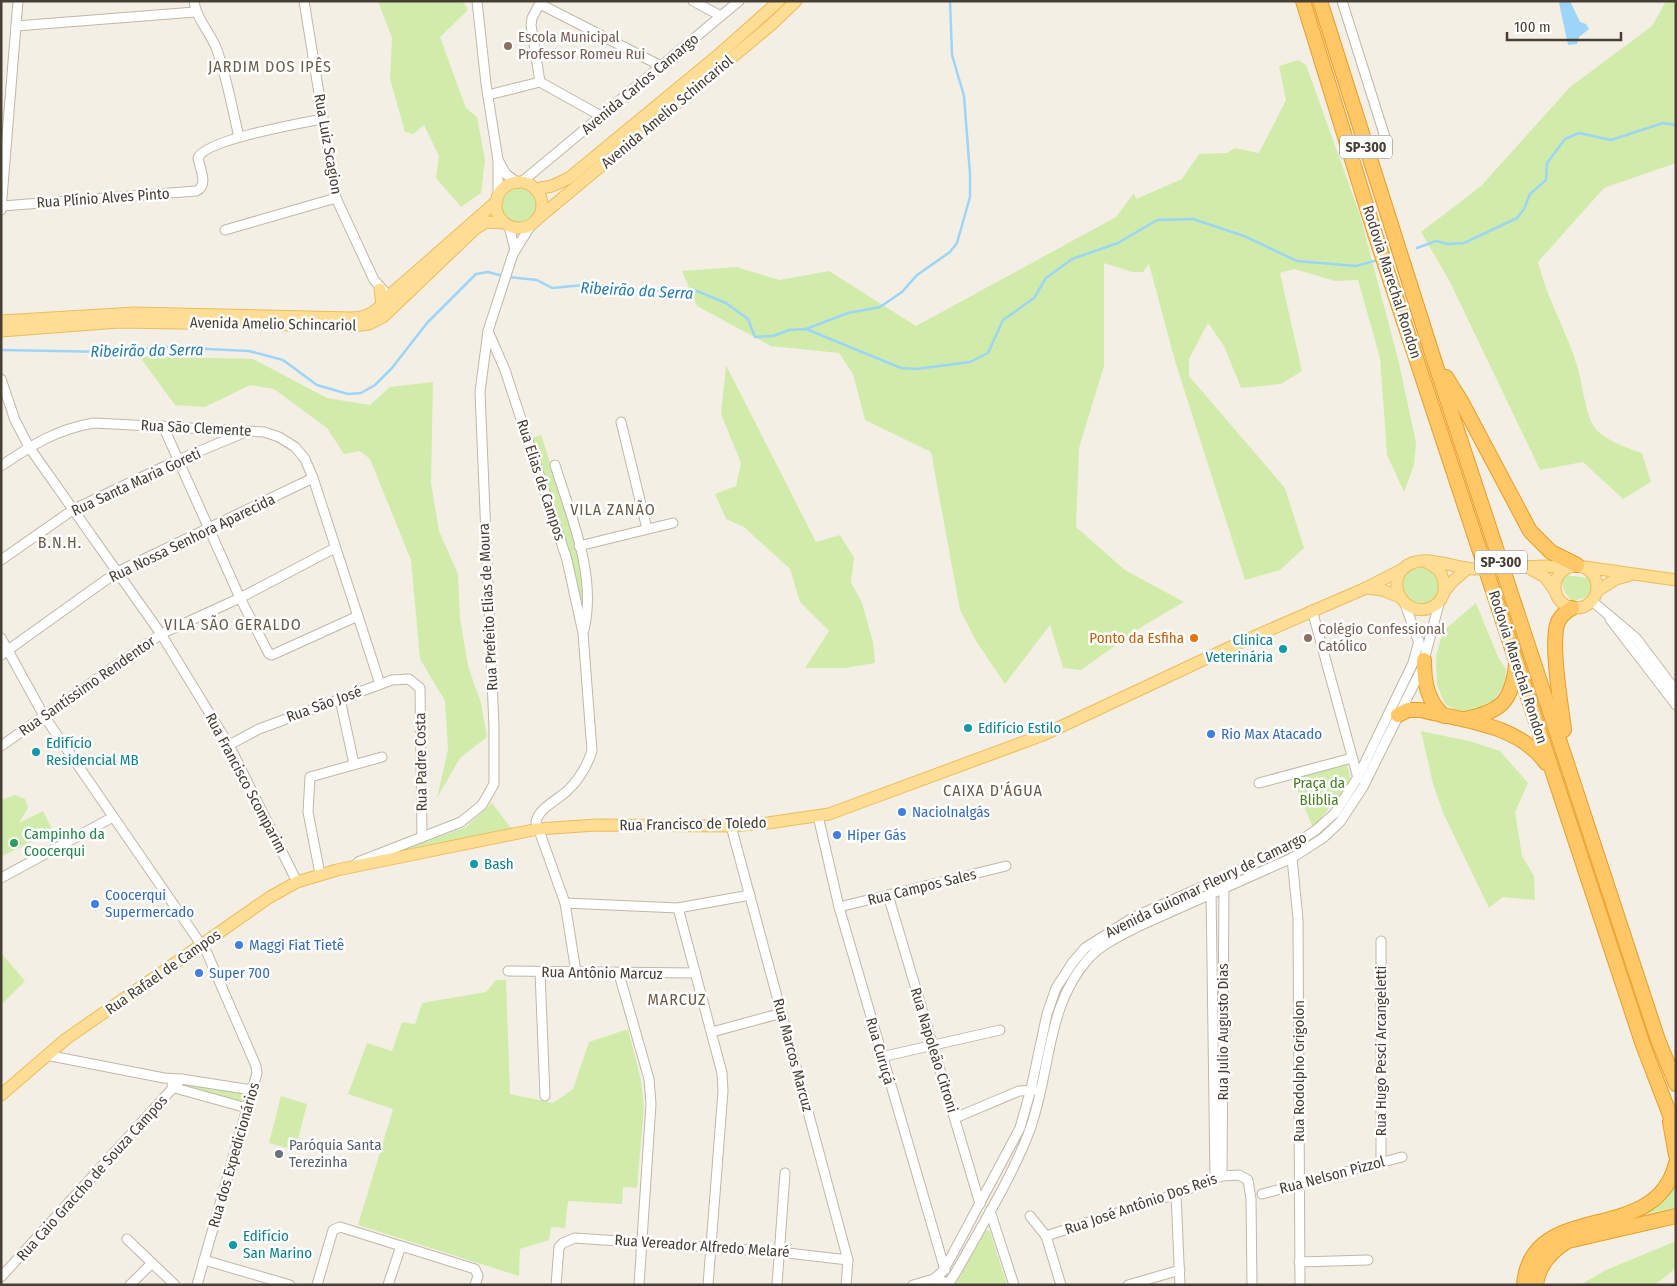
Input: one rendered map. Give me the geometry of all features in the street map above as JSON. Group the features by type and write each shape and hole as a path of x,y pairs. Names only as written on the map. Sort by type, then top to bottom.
{"highway":[{"name":"Rodovia Marechal Rondon","path":"1303,1 1375,234 1552,771 1667,1112 1676,1131"},
{"name":"Rodovia Marechal Rondon","path":"1320,1 1434,360 1658,1040 1676,1084"},
{"path":"1434,360 1461,401 1530,532 1551,552 1576,567"},
{"path":"1568,763 1559,689 1556,627 1561,617 1572,608"},
{"path":"1462,720 1489,713 1503,703 1513,686 1516,661"},
{"path":"1424,662 1429,696 1437,710 1444,716"},
{"path":"1398,715 1414,709 1495,728 1525,741 1538,751 1552,771"},
{"path":"1658,1040 1676,1065"},
{"path":"1667,1112 1676,1155"},
{"path":"1524,1285 1528,1269 1545,1243 1568,1230 1640,1210 1654,1201 1666,1188 1676,1163"},
{"path":"1536,1285 1540,1271 1547,1259 1556,1248 1568,1241 1676,1216"}],"main road":[{"name":"Avenida Amelio Schincariol","path":"534,188 552,186 569,178 717,56 779,1"},
{"name":"Avenida Amelio Schincariol","path":"1,321 134,313 359,318 373,314 382,305 382,288 404,290 479,225 491,222 521,228 534,222 771,25 796,1"},
{"name":"Avenida Amelio Schincariol","path":"1,331 120,322 361,326 383,317 404,290 498,199 508,185 518,183"},
{"path":"518,183 534,188 539,194 542,208 534,222"},
{"path":"498,199 498,213 507,224"},
{"path":"1402,601 1397,582 1403,569 1417,561 1470,569 1546,566 1576,567 1676,580"},
{"path":"1425,562 1439,570 1444,577 1442,597"},
{"path":"1523,567 1545,577 1564,605 1572,608 1586,606 1607,583 1623,576 1640,576"},
{"path":"1555,592 1555,581 1576,567"},
{"path":"1576,567 1595,577 1594,596"},
{"name":"Rua Francisco de Toledo","path":"337,870 538,829 596,825 731,826 818,816 862,803 1043,735 1312,610 1366,588 1403,569"},
{"path":"1366,588 1382,590 1412,608 1428,609 1442,597 1453,581 1470,569"},
{"name":"Rua Rafael de Campos","path":"1,1095 66,1039 270,897 297,882 337,870"}],"street":[{"path":"1,212 18,1"},
{"path":"194,1 196,12 207,29 217,51 239,137 322,119"},
{"name":"Rua Luiz Scagion","path":"304,1 336,198 382,288"},
{"path":"477,1 498,160 498,199"},
{"path":"693,1 721,16"},
{"name":"Avenida Carlos Camargo","path":"518,183 540,168 739,1"},
{"path":"1342,1 1385,137 1381,150 1370,158"},
{"path":"540,82 531,25 532,18 540,3 661,66"},
{"path":"16,26 196,12"},
{"path":"488,95 540,82 601,116"},
{"name":"Rua Plínio Alves Pinto","path":"2,206 196,191 202,187 198,158 200,153 239,137"},
{"path":"498,160 506,174 518,183"},
{"path":"534,188 540,168"},
{"path":"225,230 336,198"},
{"name":"Rua Prefeito Elias de Moura","path":"337,870 461,822 482,805 494,784 495,754 480,392 488,331 500,292 514,252 534,222"},
{"path":"507,224 514,252"},
{"path":"382,288 386,286 404,290"},
{"name":"Rua Elias de Campos","path":"488,331 505,370 567,560 583,633 592,751 589,762 576,782 539,814 536,822 538,829"},
{"name":"Rua Francisco Scomparim","path":"1,378 15,420 29,447 161,634 229,745 297,882"},
{"path":"621,422 647,529"},
{"name":"Rua São Clemente","path":"1,466 29,447 70,427 94,423 251,430 279,437 295,448 305,459 313,478 380,684"},
{"path":"163,426 240,598 268,653 272,655 358,616"},
{"name":"Rua Santa Maria Goreti","path":"1,560 74,509 178,460 251,430"},
{"name":"Rua Elias de Campos","path":"555,465 580,546 586,578 587,612 583,633"},
{"name":"Rua Nossa Senhora Aparecida","path":"4,652 117,572 313,478"},
{"path":"580,546 673,522"},
{"name":"Rua Santíssimo Rendentor","path":"1,746 161,634 240,598 336,548"},
{"path":"1594,596 1674,696"},
{"path":"913,1285 934,1280 951,1281 990,1211 1029,1131 1036,1091 1061,1004 1073,980 1089,958 1112,940 1224,887 1292,858 1329,832 1353,805 1424,662 1442,597"},
{"path":"1402,601 1419,640 1424,662"},
{"path":"1312,610 1352,758 1363,787"},
{"name":"Rua dos Expedicionários","path":"1,638 4,652 44,716 202,945 256,1066 258,1073 197,1285"},
{"name":"Avenida Guiomar Fleury de Camargo","path":"934,1280 944,1268 980,1204 1020,1128 1036,1091 1050,1002 1064,974 1085,948 1134,917 1288,848 1316,830 1334,813 1358,777 1413,663 1419,640"},
{"name":"Rua São José","path":"229,745 259,729 380,684 404,678 409,679 420,688"},
{"name":"Rua Padre Costa","path":"420,688 422,837"},
{"path":"340,699 354,764"},
{"path":"320,874 308,812 310,777 382,758"},
{"path":"1259,783 1352,758"},
{"name":"Rua Curuçá","path":"818,816 839,907 881,1058 944,1268 951,1281"},
{"path":"1,878 113,817"},
{"name":"Rua Marcos Marcuz","path":"731,826 848,1260 846,1285"},
{"path":"538,829 565,903 576,972"},
{"name":"Rua Rodolpho Grigolon","path":"1292,858 1298,919 1300,1285"},
{"name":"Rua Campos Sales","path":"839,907 1006,866"},
{"name":"Rua Julio Augusto Dias","path":"1219,1178 1224,876"},
{"name":"Rua Julio Augusto Dias","path":"1210,883 1212,893 1219,1178"},
{"path":"565,903 678,908 750,895"},
{"name":"Rua Napoleão Citroni","path":"888,895 980,1204"},
{"path":"678,908 722,1073 723,1090 708,1285"},
{"name":"Rua Hugo Pesci Arcangeletti","path":"1381,941 1381,1162"},
{"name":"Rua Antônio Marcuz","path":"508,971 619,974 695,973"},
{"path":"540,972 545,1096"},
{"path":"619,974 649,1079 651,1104 640,1285"},
{"path":"712,1032 782,1013"},
{"path":"881,1058 1000,1030"},
{"path":"46,1055 164,1078 252,1090"},
{"path":"164,1078 175,1088 247,1108"},
{"name":"Rua Caio Graccho de Souza Campos","path":"1,1277 182,1079"},
{"path":"955,1118 1019,1091 1036,1091"},
{"name":"Rua Nelson Pizzol","path":"1262,1194 1402,1157"},
{"path":"777,1285 785,1173"},
{"name":"Rua José Antônio Dos Reis","path":"1046,1236 1176,1194 1219,1178 1240,1175 1245,1178 1250,1187 1252,1285"},
{"path":"1176,1194 1180,1285"},
{"path":"990,1211 1014,1285"},
{"path":"1030,1216 1046,1236 1061,1285"},
{"path":"317,1285 333,1230 340,1227 475,1269 478,1276 475,1285"},
{"path":"127,1238 174,1285"},
{"name":"Rua Vereador Alfredo Melaré","path":"556,1285 559,1247 563,1243 575,1238 711,1246 848,1260"},
{"path":"388,1285 401,1246"},
{"path":"204,1260 290,1285"},
{"path":"1299,1262 1368,1260"},
{"path":"130,1285 152,1263"},
{"path":"1128,1285 1180,1270"}],"green space":[{"path":"378,1 463,1 468,10 440,37 466,108 477,117 485,160 481,193 461,207 436,178 439,156 424,125 413,134 405,132 390,79 392,38"},
{"path":"1666,1 1676,1 1676,163 1604,188 1538,262 1547,290 1574,356 1588,414 1593,425 1608,439 1642,453 1651,482 1623,499 1583,462 1540,470 1449,280 1421,232 1481,186 1570,87 1652,26"},
{"path":"1298,60 1306,65 1360,215 1398,359 1416,442 1414,465 1404,492 1387,455 1380,358 1358,280 1335,281 1294,269 1280,273 1302,371 1281,384 1241,388 1224,346 1208,323 1189,359 1189,376 1285,488 1304,548 1280,570 1245,580 1175,361 1149,264 1143,272 1132,272 1104,263 1104,366 1079,448 1076,527 1125,570 1184,602 1143,626 1081,670 1063,668 1050,625 1005,684 976,641 960,610 931,452 865,420 853,374 839,353 771,346 697,306 682,271 736,267 780,280 829,271 916,326 1116,217 1134,193 1136,199 1182,179 1199,154 1227,153 1234,148 1259,153 1286,100 1279,66"},
{"path":"519,187 532,193 538,206 532,219 519,225 506,219 500,206 506,193"},
{"path":"139,356 253,359 327,398 370,405 390,387 433,382 431,483 439,531 458,574 460,618 468,666 481,703 487,737 460,758 437,798 448,749 445,701 420,659 411,560 370,459 360,451 344,454 327,428 274,389 250,385 205,407 175,405"},
{"path":"726,365 816,542 840,535 854,558 851,582 862,603 873,642 875,663 845,668 805,668 829,631 800,602 790,569 744,527 726,519 715,494 736,486 741,463 721,414"},
{"path":"541,435 576,544 582,577 583,613 572,565 532,438"},
{"path":"1421,567 1434,573 1440,586 1434,599 1421,605 1408,599 1402,586 1408,573"},
{"path":"1565,575 1589,578 1592,581 1593,590 1583,598 1571,600 1563,588 1562,582"},
{"path":"1476,603 1499,659 1506,669 1505,684 1488,708 1460,713 1445,704 1437,685 1436,656 1443,631"},
{"path":"1421,731 1473,742 1500,751 1528,783 1515,812 1522,856 1534,876 1535,900 1503,897 1489,908 1444,815 1433,784"},
{"name":"Praça da Bliblia","path":"1347,764 1350,777 1348,785 1313,828 1293,779"},
{"name":"Campinho da Coocerqui","path":"15,795 25,799 28,808 19,823 43,811 53,831 2,856 1,800"},
{"path":"492,803 511,828 392,854 466,827"},
{"path":"1,953 25,981 1,1005"},
{"path":"496,980 506,980 510,1094 553,1103 573,1089 589,1042 628,1029 641,1080 644,1107 637,1188 623,1187 622,1204 568,1201 565,1228 551,1227 549,1240 520,1249 519,1276 358,1225 393,1109 348,1094 367,1043 392,1051 402,1022 415,1024 422,1003 486,992"},
{"path":"188,1082 246,1094 243,1103 185,1088"},
{"path":"281,1096 307,1104 295,1150 269,1143"},
{"path":"1676,1183 1676,1208 1638,1216 1660,1203"},
{"path":"986,1230 990,1231 1007,1285 955,1285"},
{"path":"1676,1241 1676,1268 1655,1285 1580,1285 1606,1270"}],"water":[{"path":"1570,1 1580,22 1586,24 1589,29 1579,37 1577,44 1568,45 1559,3"}],"waterway":[{"path":"806,329 848,313 880,307 902,292 917,275 950,252 957,243 970,197 970,174 964,96 952,55 950,1"},
{"name":"Ribeirão da Serra","path":"1417,248 1436,241 1448,244 1464,243 1517,218 1524,209 1530,194 1546,180 1547,163 1565,139 1579,133 1611,140 1663,123 1676,125"},
{"name":"Ribeirão da Serra","path":"508,277 537,280 552,288 595,284 624,291 692,289 726,303 748,319 755,337 773,336 789,330 806,329 901,368 916,369 970,362 988,353 1003,320 1034,298 1046,278 1072,259 1118,243 1157,220 1193,219 1244,236 1297,261 1356,266 1378,260"},
{"name":"Ribeirão da Serra","path":"1,350 110,352 165,347 249,351 283,360 317,385 348,394 361,393 375,385 392,368 427,323 476,274 488,272 503,276"}],"place":[{"name":"Escola Municipal Professor Romeu Rui","path":"508,46"},
{"name":"Ponto da Esfiha","path":"1194,638"},
{"name":"Colégio Confessional Católico","path":"1308,638"},
{"name":"Clinica Veterinária","path":"1283,649"},
{"name":"Edifício Estilo","path":"968,728"},
{"name":"Rio Max Atacado","path":"1211,734"},
{"name":"Edifício Residencial MB","path":"36,752"},
{"name":"Naciolnalgás","path":"902,812"},
{"name":"Hiper Gás","path":"837,835"},
{"name":"Campinho da Coocerqui","path":"14,843"},
{"name":"Bash","path":"474,864"},
{"name":"Coocerqui Supermercado","path":"95,904"},
{"name":"Maggi Fiat Tietê","path":"239,945"},
{"name":"Super 700","path":"199,973"},
{"name":"Paróquia Santa Terezinha","path":"279,1154"},
{"name":"Edifício San Marino","path":"233,1245"}],"district":[{"name":"JARDIM DOS IPÊS","path":"270,66"},
{"name":"VILA ZANÃO","path":"613,509"},
{"name":"B.N.H.","path":"60,542"},
{"name":"VILA SÃO GERALDO","path":"233,624"},
{"name":"CAIXA D'ÁGUA","path":"993,790"},
{"name":"MARCUZ","path":"677,999"}]}
